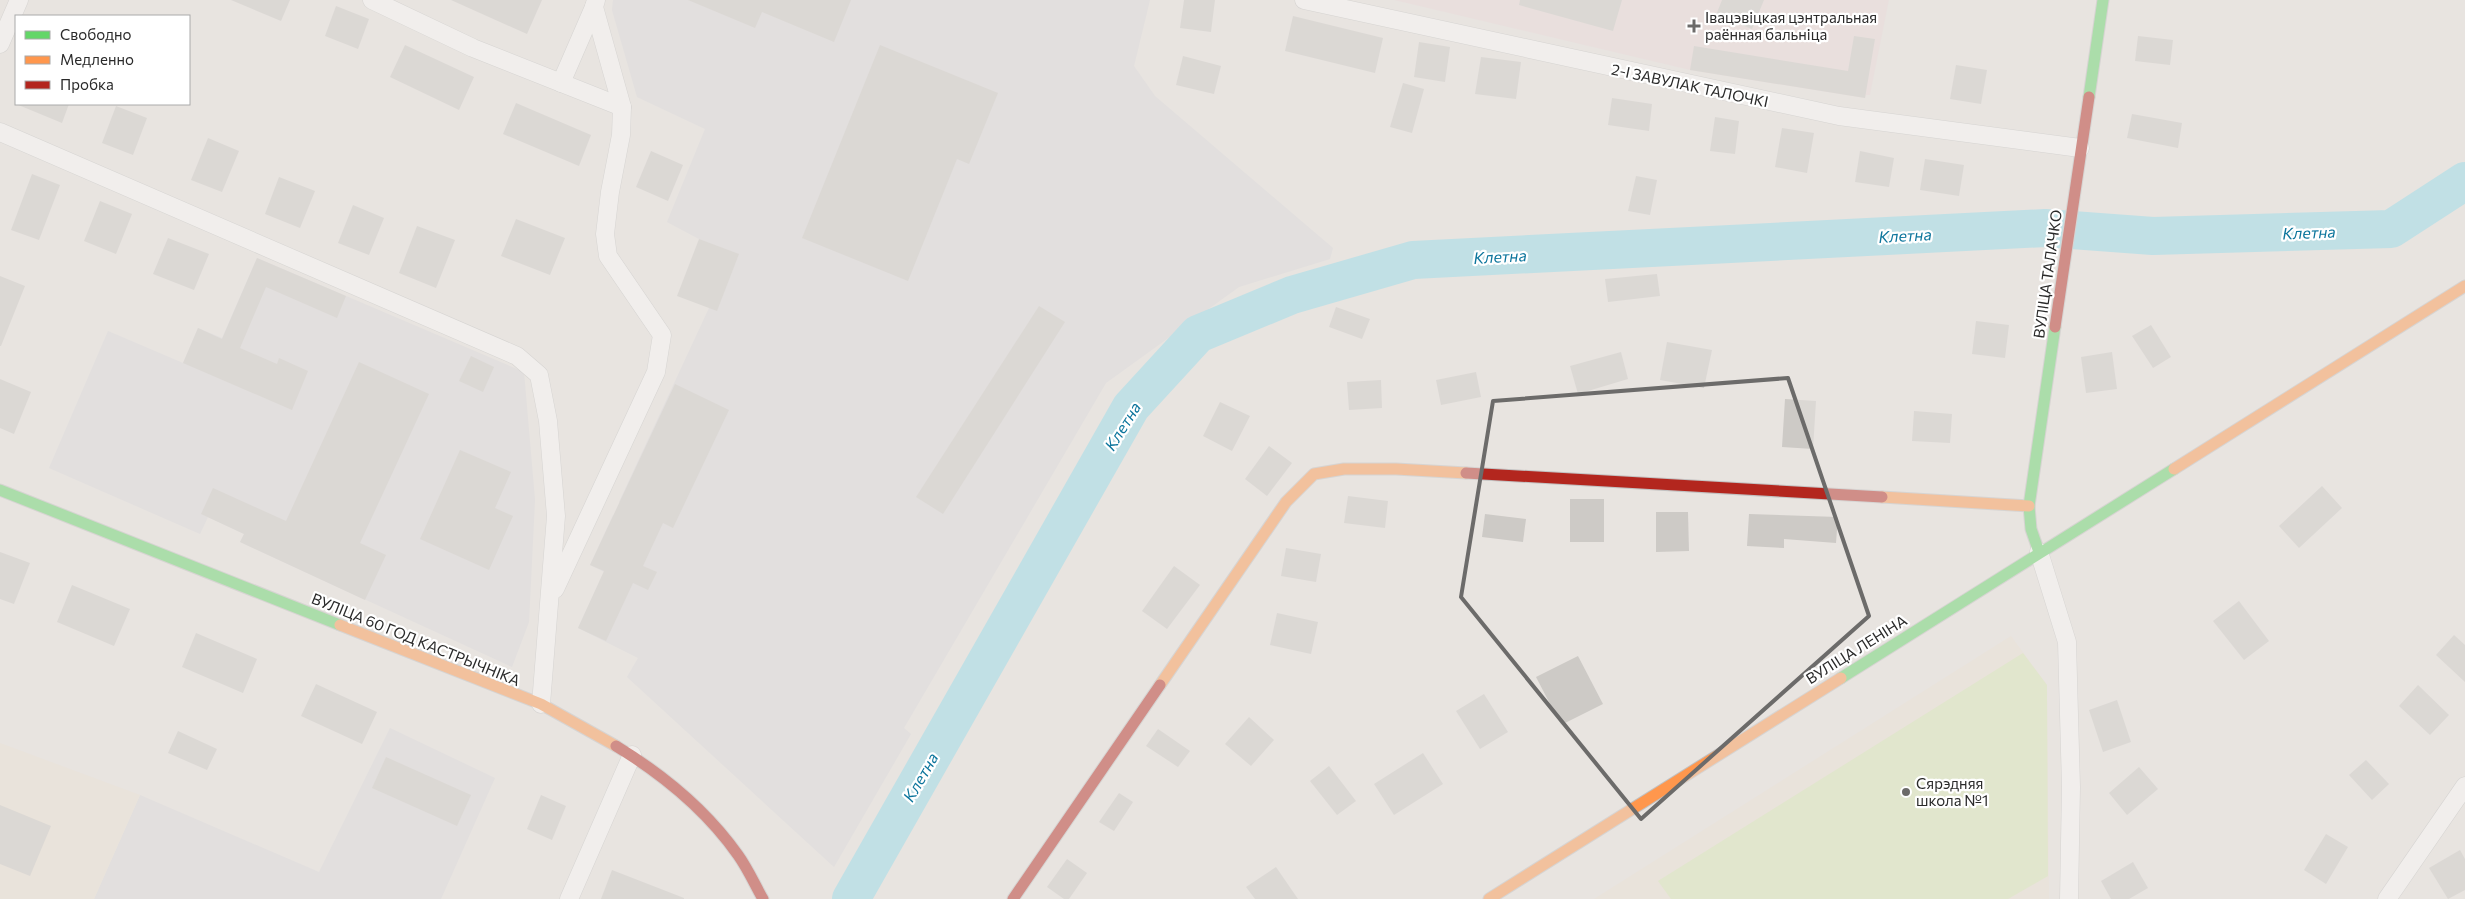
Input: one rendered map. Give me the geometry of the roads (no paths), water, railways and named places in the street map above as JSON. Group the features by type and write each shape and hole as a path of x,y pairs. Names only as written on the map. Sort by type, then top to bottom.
{"street":[{"path":"0,44 19,0"},
{"path":"372,0 473,48 622,107"},
{"name":"2-І ЗАВУЛАК ТАЛОЧКІ","path":"1304,0 1838,116 2080,148"},
{"name":"ВУЛІЦА ТАЛАЧКО","path":"2039,552 2031,529 2029,506 2103,0"},
{"path":"561,82 595,3"},
{"path":"549,601 656,372 662,335 608,256 605,234 610,192 621,135 622,107 595,3"},
{"path":"0,132 518,356 539,375 548,420 556,516 541,704"},
{"name":"ВУЛІЦА ЛЕНІНА","path":"1489,899 2465,286"},
{"path":"1013,899 1286,502 1314,474 1344,469 1396,469 2029,506"},
{"name":"ВУЛІЦА 60 ГОД КАСТРЫЧНІКА","path":"0,490 541,704 632,755 682,793 733,847 763,899"},
{"path":"2039,552 2068,642 2071,788 2070,899"},
{"path":"569,899 632,755"},
{"path":"2387,899 2465,786"}],"waterway":[{"name":"Клетна","path":"851,899 1131,407 1198,334 1292,295 1413,260 2045,228 2153,236 2391,229 2465,181"}],"place":[{"name":"Івацэвіцкая цэнтральная раённая бальніца","path":"1694,26"},
{"name":"Сярэдняя школа №1","path":"1906,792"}]}
